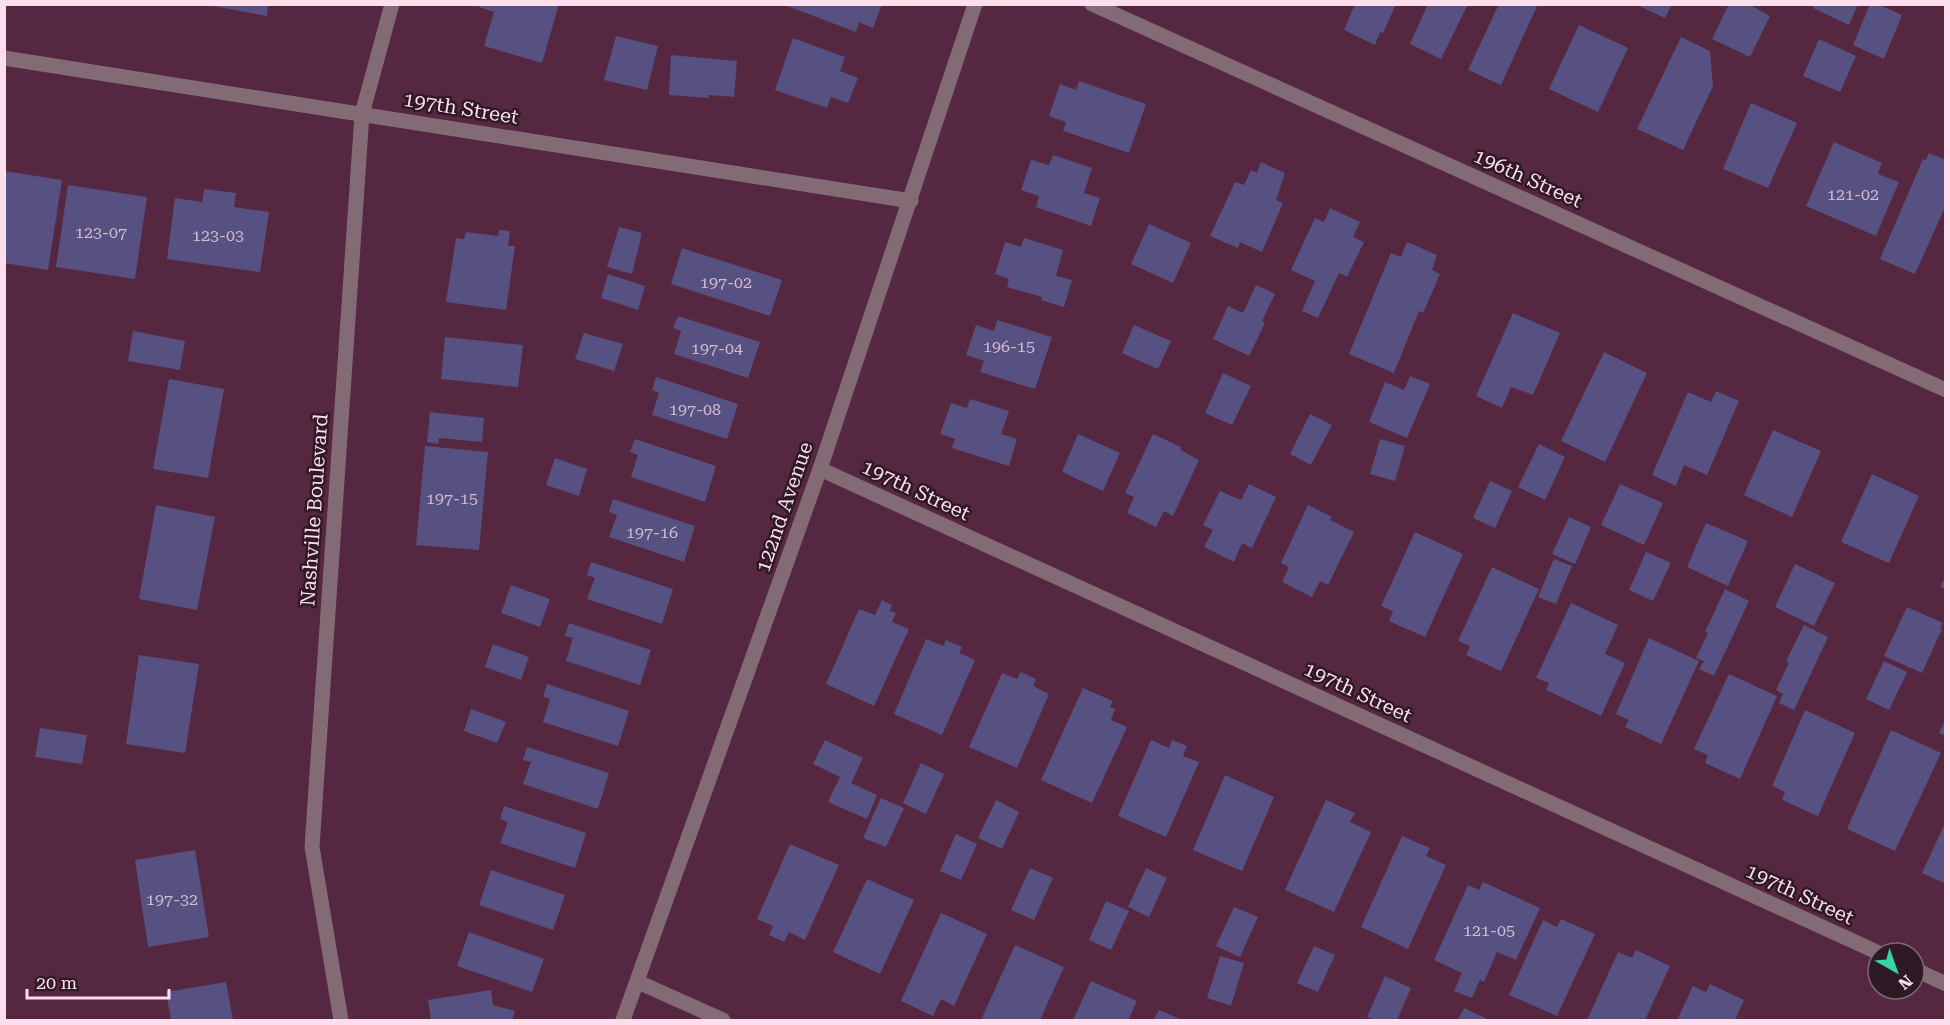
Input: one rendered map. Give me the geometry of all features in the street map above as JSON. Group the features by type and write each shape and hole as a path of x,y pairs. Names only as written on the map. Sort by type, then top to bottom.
{"street":[{"name":"Nashville Boulevard","path":"341,1020 312,847 362,114 392,4"},
{"name":"122nd Avenue","path":"623,1020 820,469 975,4"},
{"name":"196th Street","path":"1092,4 1946,390"},
{"name":"197th Street","path":"4,58 911,201"},
{"name":"197th Street","path":"820,469 1866,947"},
{"path":"1926,975 1946,984"},
{"path":"638,982 723,1020"}],"building":[{"path":"203,4 268,4 267,16"},
{"path":"480,4 559,4 542,63 484,46 494,12 479,7"},
{"path":"782,4 882,4 873,28 859,22 856,32"},
{"path":"1355,4 1396,4 1375,45 1344,30"},
{"path":"1428,4 1468,4 1441,59 1410,44"},
{"path":"1499,4 1538,4 1501,85 1468,70"},
{"path":"1635,4 1672,4 1665,18"},
{"path":"1729,4 1748,4 1770,16 1750,57 1712,39"},
{"path":"1814,4 1858,4 1849,25 1813,8"},
{"path":"1870,4 1877,4 1902,15 1884,59 1853,45"},
{"path":"1579,25 1628,48 1598,112 1549,89"},
{"path":"616,36 658,46 647,90 604,80"},
{"path":"1681,37 1710,51 1713,86 1683,150 1637,129"},
{"path":"793,38 845,57 840,71 858,78 848,103 831,97 827,108 775,90"},
{"path":"1819,39 1856,56 1840,92 1803,76"},
{"path":"671,55 737,61 734,97 669,95"},
{"path":"1079,81 1146,104 1129,153 1063,131 1066,122 1049,116 1060,84 1076,90"},
{"path":"1751,103 1797,123 1768,188 1723,169"},
{"path":"1834,142 1882,163 1878,174 1899,182 1876,236 1806,206"},
{"path":"1929,153 1946,160 1946,205 1915,274 1880,259 1923,159 1926,160"},
{"path":"1053,155 1092,168 1084,193 1100,198 1091,226 1036,207 1039,196 1021,190 1031,160 1049,165"},
{"path":"1261,162 1285,173 1276,200 1283,203 1262,252 1240,242 1238,248 1210,236 1235,182 1244,185 1251,170 1257,173"},
{"path":"4,171 62,180 48,270 4,263"},
{"path":"68,185 147,197 135,279 56,267"},
{"path":"204,189 236,193 234,207 269,212 260,272 167,259 175,198 202,202"},
{"path":"1330,208 1360,222 1353,237 1364,242 1347,277 1339,273 1318,318 1302,311 1315,281 1291,270 1315,218 1324,222"},
{"path":"1149,224 1191,243 1173,283 1131,264"},
{"path":"619,227 642,233 632,274 607,267"},
{"path":"499,230 510,231 508,246 515,246 506,310 446,302 456,238 464,239 466,232 498,236"},
{"path":"1024,238 1063,250 1056,276 1072,280 1064,307 1041,300 1042,297 1007,287 1009,279 995,274 1005,242 1021,247"},
{"path":"1407,242 1437,255 1432,270 1440,274 1423,313 1419,311 1394,373 1349,354 1391,253 1401,257"},
{"path":"682,248 782,280 770,316 671,284"},
{"path":"608,274 645,286 638,310 601,298"},
{"path":"1256,285 1275,294 1262,321 1265,323 1249,356 1213,339 1228,306 1243,313"},
{"path":"1513,313 1560,333 1533,395 1511,387 1502,408 1476,396"},
{"path":"678,316 760,342 748,378 674,354 681,331 673,328"},
{"path":"997,320 1052,337 1035,389 980,372 984,361 966,355 976,325 994,331"},
{"path":"1134,325 1171,341 1158,369 1122,353"},
{"path":"133,331 185,341 180,370 128,361"},
{"path":"584,333 623,344 614,371 575,359"},
{"path":"445,337 523,345 518,387 441,379"},
{"path":"1604,352 1647,373 1605,462 1561,441"},
{"path":"1223,373 1251,386 1232,425 1205,413"},
{"path":"1410,376 1430,384 1407,438 1369,422 1385,382 1404,390"},
{"path":"656,377 738,404 727,439 652,415 659,393 652,390"},
{"path":"169,379 224,389 208,478 153,469"},
{"path":"1716,391 1739,401 1707,475 1684,465 1676,486 1652,475 1688,392 1711,402"},
{"path":"970,399 1009,411 1001,434 1017,439 1009,466 952,448 955,439 940,434 951,403 967,408"},
{"path":"430,412 484,418 482,442 439,438 438,444 427,442"},
{"path":"1310,414 1332,425 1311,465 1290,454"},
{"path":"1773,430 1821,451 1792,517 1744,495"},
{"path":"1078,434 1120,453 1103,491 1062,472"},
{"path":"1153,434 1181,447 1180,450 1199,460 1173,516 1164,511 1156,527 1127,513 1134,497 1125,493"},
{"path":"635,439 716,466 705,502 631,477 638,455 630,452"},
{"path":"1380,439 1405,446 1395,481 1370,474"},
{"path":"1539,444 1565,457 1545,500 1518,487"},
{"path":"425,446 488,452 479,550 416,545"},
{"path":"555,458 587,469 579,496 546,485"},
{"path":"1872,474 1919,496 1889,563 1841,542"},
{"path":"1490,481 1512,491 1495,528 1473,518"},
{"path":"1249,484 1276,497 1252,548 1242,543 1234,562 1204,547 1213,530 1203,525 1220,491 1241,500"},
{"path":"1620,484 1663,503 1644,545 1601,525"},
{"path":"613,499 695,526 684,562 609,537 617,515 609,512"},
{"path":"156,505 215,517 197,610 139,599"},
{"path":"1308,505 1354,532 1328,585 1320,581 1312,597 1282,582 1289,567 1281,563"},
{"path":"1569,517 1591,527 1575,564 1552,554"},
{"path":"1706,523 1748,541 1728,586 1687,567"},
{"path":"1415,532 1463,554 1425,637 1389,621 1393,611 1381,606"},
{"path":"1646,552 1671,563 1653,601 1629,590"},
{"path":"1554,559 1572,566 1556,604 1538,597"},
{"path":"591,562 673,589 662,624 587,599 595,578 587,575"},
{"path":"1795,564 1835,583 1814,626 1775,607"},
{"path":"1492,567 1539,589 1501,671 1466,655 1470,646 1458,641"},
{"path":"1946,576 1946,589 1940,587"},
{"path":"511,585 550,599 540,627 501,613"},
{"path":"1725,589 1749,601 1714,676 1699,669 1704,661 1696,658"},
{"path":"882,600 892,605 890,611 896,613 892,622 909,629 874,706 826,684 859,609 875,615"},
{"path":"1571,603 1618,625 1605,654 1625,663 1601,716 1546,690 1549,683 1536,678"},
{"path":"1907,607 1943,623 1922,673 1884,656"},
{"path":"569,623 651,650 640,685 566,661 573,638 565,636"},
{"path":"1804,625 1828,637 1794,710 1779,703 1783,694 1776,690 1789,663 1786,661"},
{"path":"1649,638 1699,661 1661,744 1625,727 1629,720 1616,714"},
{"path":"926,639 943,646 946,640 962,647 959,653 975,660 942,735 894,714"},
{"path":"493,644 529,657 521,680 485,667"},
{"path":"139,655 199,664 185,753 126,744"},
{"path":"1884,661 1907,672 1889,710 1866,699"},
{"path":"1021,672 1036,679 1033,686 1049,694 1017,768 969,747 1002,673 1017,679"},
{"path":"1729,674 1777,696 1740,779 1705,763 1708,755 1694,749"},
{"path":"547,684 629,711 618,746 543,722 550,699 543,697"},
{"path":"1083,688 1113,701 1110,707 1115,709 1111,720 1127,727 1092,803 1041,780"},
{"path":"471,709 506,722 497,743 464,731"},
{"path":"1805,710 1855,733 1818,816 1782,800 1785,792 1772,786"},
{"path":"1946,719 1946,736 1939,733"},
{"path":"40,728 87,735 82,764 35,757"},
{"path":"1891,730 1941,753 1895,851 1847,829"},
{"path":"825,740 863,758 851,783 877,795 867,819 828,802 840,777 813,764"},
{"path":"1151,740 1169,748 1172,740 1187,746 1183,756 1199,762 1166,837 1118,816"},
{"path":"527,747 609,773 598,809 523,784 531,762 523,760"},
{"path":"921,763 944,774 926,814 903,803"},
{"path":"1225,775 1274,797 1242,871 1193,850"},
{"path":"881,798 904,808 886,847 863,838"},
{"path":"996,800 1019,812 1002,849 978,838"},
{"path":"1326,800 1355,813 1350,822 1371,832 1334,912 1285,890"},
{"path":"504,806 586,833 575,868 500,843 508,822 500,819"},
{"path":"1946,821 1946,884 1922,873"},
{"path":"956,834 977,844 961,880 940,871"},
{"path":"1402,836 1430,848 1426,856 1446,865 1408,949 1361,927"},
{"path":"790,844 839,865 805,940 789,932 784,942 769,935 773,926 757,919"},
{"path":"195,850 209,937 148,947 135,860"},
{"path":"1030,868 1053,878 1034,920 1011,910"},
{"path":"1146,868 1167,878 1149,917 1128,907"},
{"path":"491,870 565,895 553,930 479,905"},
{"path":"867,879 914,900 880,974 833,952"},
{"path":"1483,882 1540,908 1516,960 1497,952 1484,982 1480,980 1472,998 1454,991 1462,973 1434,960 1468,885 1479,890"},
{"path":"1106,901 1129,911 1111,950 1089,940"},
{"path":"1234,907 1258,917 1240,957 1216,946"},
{"path":"941,913 987,934 954,1006 941,999 933,1016 901,1001"},
{"path":"1561,919 1595,934 1557,1016 1509,995 1543,920 1557,927"},
{"path":"469,932 544,959 532,992 457,966"},
{"path":"1015,945 1064,967 1040,1020 981,1020"},
{"path":"1314,946 1335,955 1318,992 1297,983"},
{"path":"1636,950 1670,966 1645,1020 1587,1020 1618,952 1632,958"},
{"path":"1220,956 1244,963 1231,1006 1207,998"},
{"path":"1385,976 1411,988 1397,1020 1375,1020 1367,1017"},
{"path":"1091,981 1137,1001 1128,1020 1073,1020"},
{"path":"226,982 233,1020 171,1020 166,992"},
{"path":"1710,984 1744,1000 1735,1020 1677,1020 1693,986 1706,992"},
{"path":"491,990 493,1005 515,1011 512,1020 431,1020 428,1000"},
{"path":"1464,1008 1487,1019 1458,1020"},
{"path":"1159,1010 1182,1020 1154,1020"}]}
